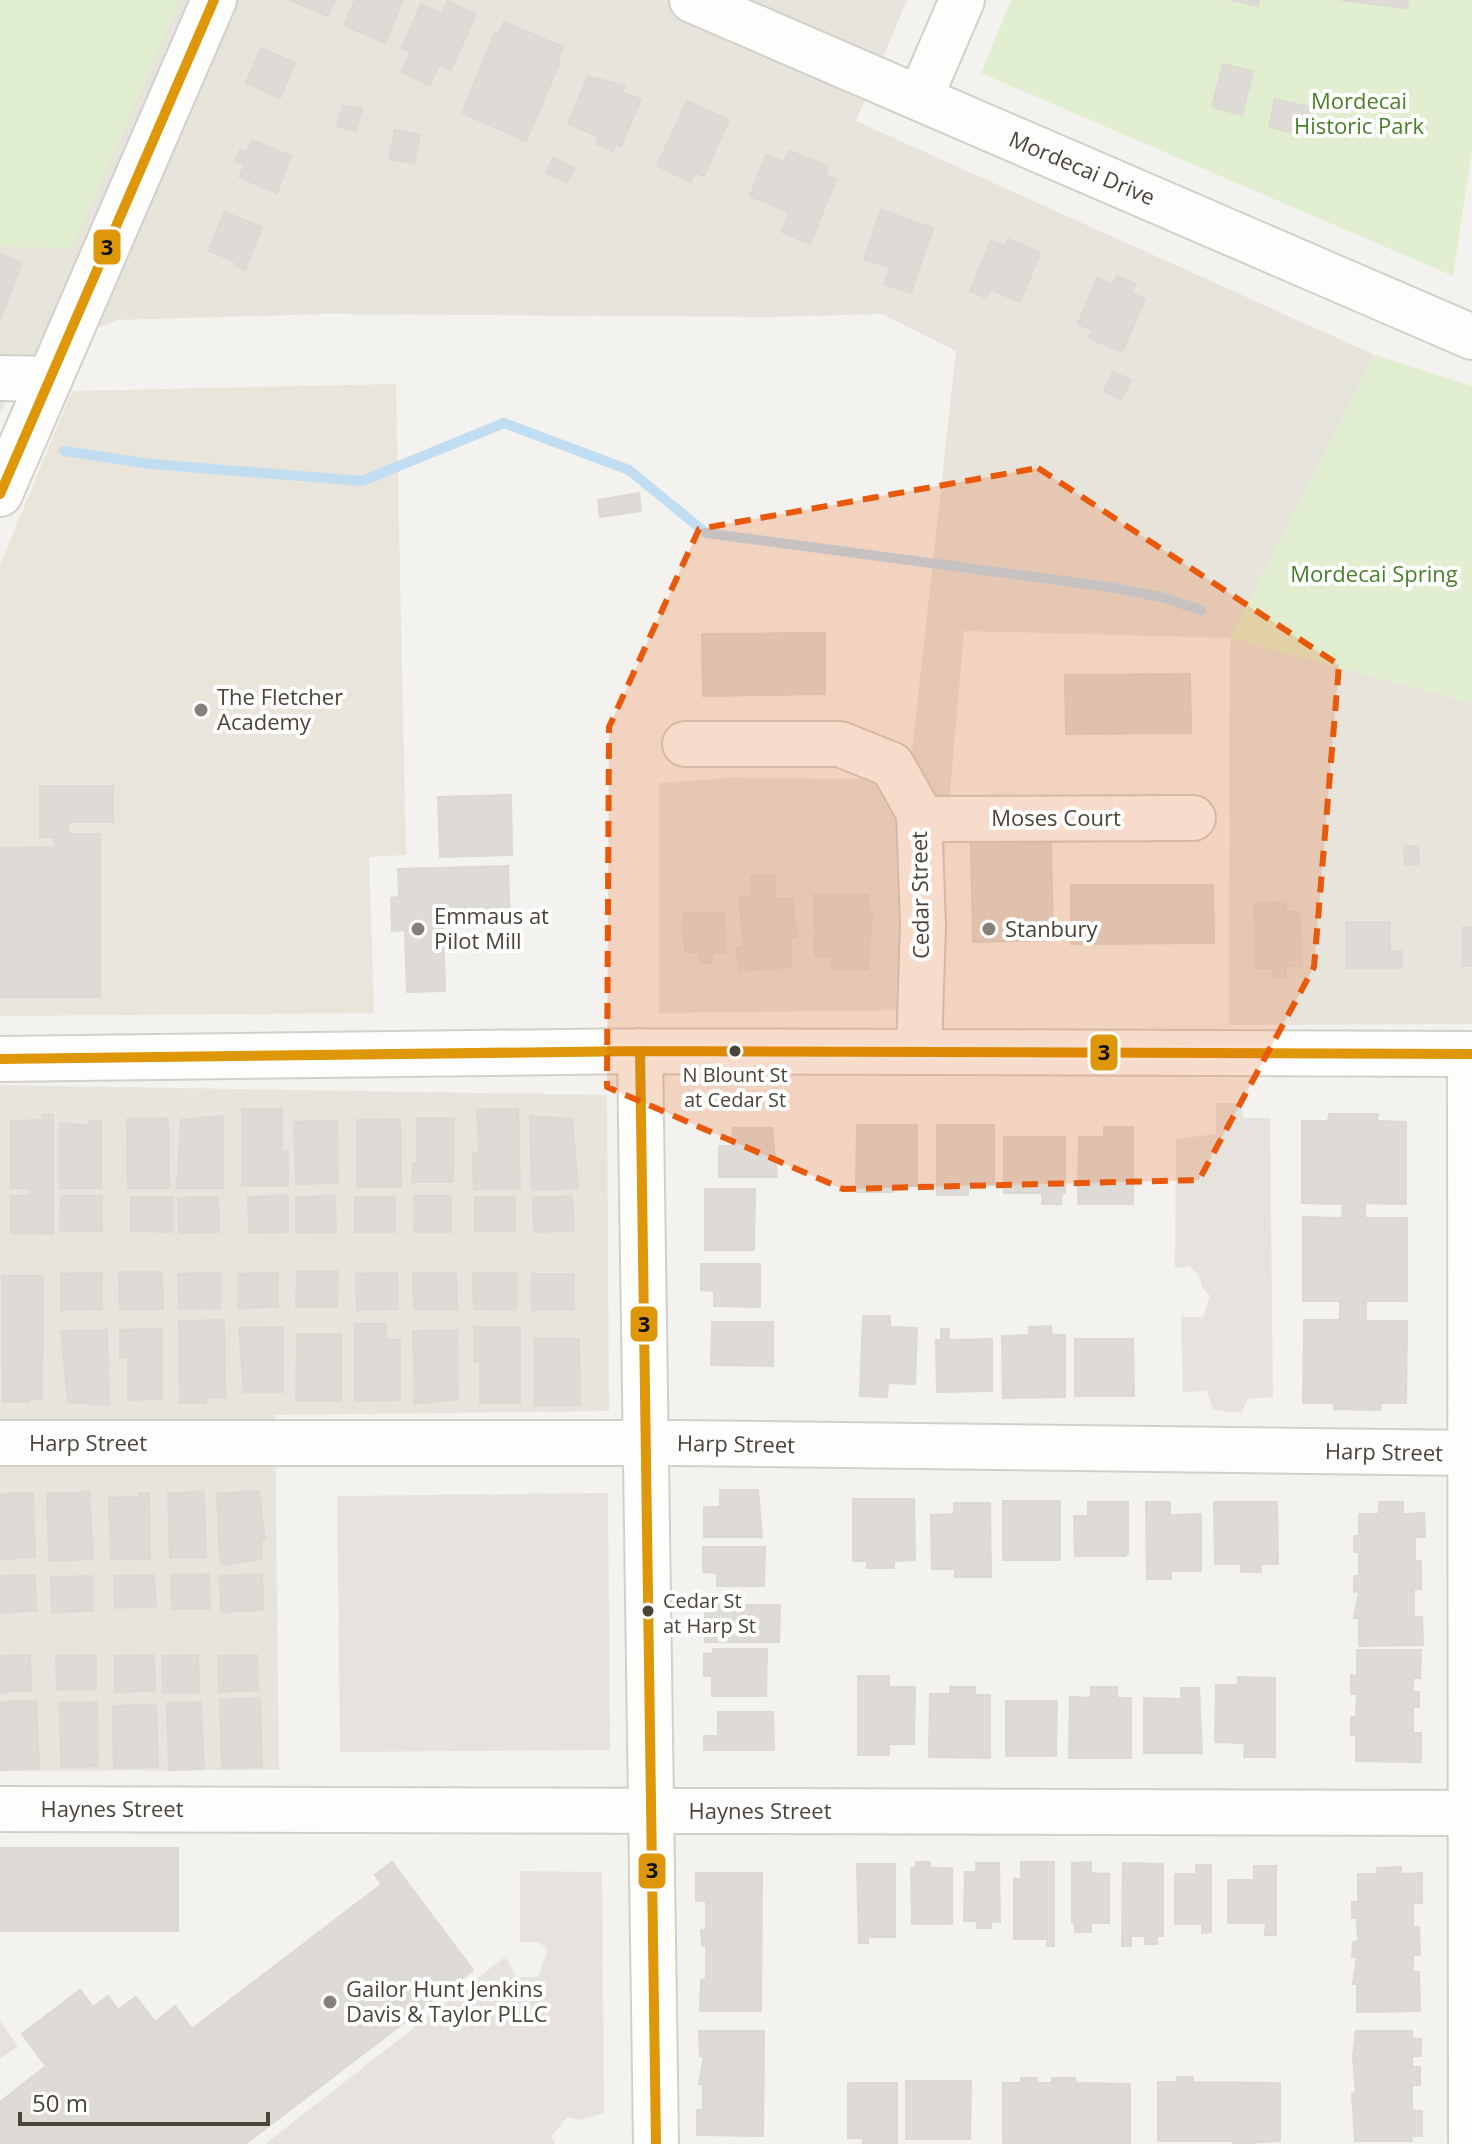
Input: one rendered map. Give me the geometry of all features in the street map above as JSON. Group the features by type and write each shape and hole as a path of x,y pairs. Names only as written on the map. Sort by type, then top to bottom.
{"street":[{"path":"1,488 214,0"},
{"name":"Mordecai Drive","path":"692,0 1472,337"},
{"path":"920,98 962,0"},
{"path":"0,378 49,379"},
{"name":"Cedar Street","path":"685,744 840,744 892,765 919,819 923,925 919,1050"},
{"name":"Moses Court","path":"919,819 1193,818"},
{"path":"0,1059 919,1050 1471,1054 1471,2144"},
{"path":"640,1051 656,2144"},
{"name":"Harp Street","path":"0,1443 646,1443 1471,1453"},
{"name":"Haynes Street","path":"0,1809 1471,1813"}],"highlighted area":[{"path":"1038,468 1339,665 1314,967 1199,1180 843,1189 607,1087 609,727 699,529"}],"shaded area":[{"path":"0,0 907,0 856,121 1375,355 1231,638 1472,703 1472,1024 1229,1025 1230,638 964,631 931,1010 659,1013 659,783 728,778 909,779 956,351 882,314 769,317 328,314 117,320 23,359 0,414"},
{"name":"The Fletcher Academy","path":"396,384 406,855 369,857 374,1013 0,1016 0,565 72,391"},
{"path":"0,1085 607,1095 609,1411 275,1415 279,1770 0,1771"},
{"path":"1216,1103 1241,1103 1243,1118 1270,1118 1273,1397 1247,1399 1242,1413 1213,1410 1207,1391 1183,1392 1181,1317 1203,1317 1210,1296 1202,1287 1199,1275 1189,1266 1175,1268 1176,1139 1216,1134"},
{"path":"608,1493 610,1750 340,1752 337,1496"},
{"path":"520,1871 602,1872 604,2113 579,2120 567,2117 551,2137 555,2144 265,2144 506,1956 516,1977 538,1977 548,1949 538,1942 520,1942"},
{"path":"0,2021 18,2046 0,2059"}],"green space":[{"path":"0,0 180,0 72,249 0,246"},
{"name":"Mordecai Historic Park","path":"1011,0 1472,0 1472,151 1453,276 981,73"},
{"name":"Mordecai Spring","path":"1375,355 1472,386 1472,703 1230,638"}],"building":[{"path":"290,0 335,0 328,16"},
{"path":"355,0 403,0 385,43 344,25"},
{"path":"1231,0 1259,0 1258,6"},
{"path":"1341,0 1408,0 1407,8"},
{"path":"447,1 476,14 451,70 439,65 430,85 402,72 411,52 402,48 421,4 442,14"},
{"path":"504,22 563,47 557,60 560,62 526,141 462,113 495,33 499,34"},
{"path":"261,48 295,63 280,98 246,83"},
{"path":"1223,64 1253,71 1242,115 1212,107"},
{"path":"588,76 625,86 622,92 641,99 621,146 615,144 613,151 596,144 599,137 568,124"},
{"path":"1275,99 1314,108 1308,136 1269,127"},
{"path":"687,101 729,120 704,176 695,172 691,182 657,166"},
{"path":"343,105 362,109 356,131 337,126"},
{"path":"395,130 420,135 414,164 389,159"},
{"path":"252,140 291,156 277,193 239,177 245,165 235,161 240,150 247,153"},
{"path":"789,151 828,166 825,175 836,179 810,244 782,232 789,212 750,196 766,155 784,162"},
{"path":"553,158 574,168 567,182 546,173"},
{"path":"881,210 933,228 911,293 884,284 890,268 864,259"},
{"path":"224,212 262,227 245,270 235,266 237,262 209,251"},
{"path":"1008,239 1040,253 1020,302 990,289 986,298 970,291 991,241 1005,246"},
{"path":"0,254 22,263 0,320"},
{"path":"1117,276 1135,284 1131,293 1145,299 1122,352 1089,338 1093,330 1078,324 1097,278 1113,285"},
{"path":"1113,372 1131,380 1121,400 1104,391"},
{"path":"639,493 641,511 600,517 598,500"},
{"path":"825,633 825,694 703,696 702,634"},
{"path":"1190,674 1191,733 1066,734 1065,675"},
{"path":"40,786 113,786 113,822 68,822 68,834 100,834 100,997 0,997 0,848 55,847 55,837 40,837"},
{"name":"Emmaus at Pilot Mill","path":"511,795 512,855 440,857 438,797"},
{"path":"1051,843 1053,940 973,942 971,844"},
{"path":"1404,846 1418,846 1419,864 1405,865"},
{"name":"Emmaus at Pilot Mill","path":"508,866 510,926 443,927 445,991 407,992 405,930 392,931 391,898 399,897 398,869"},
{"path":"774,875 776,899 792,898 796,937 790,937 791,967 739,971 737,947 743,947 740,898 752,897 751,876"},
{"path":"1071,885 1213,885 1214,943 1071,944"},
{"path":"814,895 868,895 869,912 872,912 868,969 832,969 832,956 815,956"},
{"path":"1286,902 1286,912 1299,912 1302,966 1286,966 1286,977 1273,977 1273,968 1256,968 1255,903"},
{"path":"684,913 724,913 725,953 712,952 712,963 700,963 700,952 685,952"},
{"path":"1346,922 1390,922 1390,951 1402,951 1402,968 1346,968"},
{"path":"1463,927 1472,927 1472,966 1463,966"},
{"path":"242,1109 282,1109 282,1151 288,1151 288,1186 242,1186"},
{"path":"518,1109 520,1188 474,1189 473,1153 479,1153 477,1110"},
{"path":"53,1114 53,1234 11,1233 11,1196 29,1196 29,1188 11,1188 11,1121 43,1120 43,1115"},
{"path":"1329,1114 1378,1114 1377,1121 1406,1122 1406,1204 1365,1203 1365,1218 1407,1218 1407,1301 1366,1301 1366,1321 1407,1321 1406,1403 1381,1403 1380,1410 1334,1409 1334,1403 1303,1403 1304,1320 1340,1320 1340,1301 1303,1301 1303,1217 1342,1218 1343,1204 1302,1203 1302,1121 1328,1121"},
{"path":"223,1116 223,1188 177,1188 181,1120"},
{"path":"530,1116 572,1119 578,1188 532,1190"},
{"path":"168,1118 169,1188 128,1188 127,1119"},
{"path":"417,1118 454,1118 453,1182 412,1182 413,1163 417,1163"},
{"path":"400,1119 401,1187 357,1187 357,1120"},
{"path":"90,1121 101,1121 101,1188 60,1188 60,1124 90,1125"},
{"path":"337,1121 338,1183 296,1184 294,1122"},
{"path":"857,1125 917,1125 917,1186 892,1186 893,1192 856,1192"},
{"path":"937,1125 994,1125 994,1185 968,1185 968,1195 937,1195"},
{"path":"1104,1127 1133,1127 1133,1204 1078,1204 1079,1137 1104,1137"},
{"path":"733,1128 772,1128 777,1177 719,1177 719,1146 732,1146"},
{"path":"1004,1137 1065,1137 1065,1193 1062,1193 1061,1204 1042,1204 1042,1193 1004,1193"},
{"path":"705,1189 755,1189 754,1250 705,1250"},
{"path":"61,1196 102,1196 102,1231 60,1231"},
{"path":"288,1196 288,1232 249,1233 248,1197"},
{"path":"335,1196 336,1232 296,1233 296,1197"},
{"path":"415,1196 451,1196 451,1232 414,1232"},
{"path":"572,1196 574,1231 534,1232 533,1198"},
{"path":"131,1197 172,1197 172,1232 131,1231"},
{"path":"218,1197 219,1232 179,1233 178,1198"},
{"path":"355,1197 395,1197 395,1232 355,1232"},
{"path":"475,1197 515,1197 515,1231 475,1231"},
{"path":"701,1264 760,1264 760,1307 714,1306 714,1291 701,1290"},
{"path":"297,1271 338,1271 337,1307 296,1307"},
{"path":"119,1272 162,1272 163,1309 120,1309"},
{"path":"102,1273 102,1309 61,1310 61,1274"},
{"path":"220,1273 220,1308 179,1309 178,1274"},
{"path":"278,1273 278,1307 239,1308 238,1274"},
{"path":"397,1273 398,1309 357,1310 356,1274"},
{"path":"413,1273 456,1273 457,1309 414,1309"},
{"path":"473,1273 516,1273 516,1310 474,1309"},
{"path":"532,1274 574,1274 574,1309 532,1310"},
{"path":"2,1276 43,1276 42,1399 3,1402"},
{"path":"863,1316 890,1316 890,1327 917,1328 915,1384 888,1383 887,1397 860,1396"},
{"path":"224,1320 225,1397 206,1398 206,1403 180,1403 179,1321"},
{"path":"712,1322 773,1322 773,1366 711,1365"},
{"path":"355,1324 386,1324 386,1340 400,1340 400,1400 355,1401"},
{"path":"1051,1326 1052,1335 1065,1335 1065,1397 1003,1398 1002,1336 1029,1335 1029,1327"},
{"path":"283,1327 283,1392 244,1392 239,1328"},
{"path":"474,1327 520,1327 520,1403 480,1403 480,1361 474,1362"},
{"path":"162,1329 162,1399 128,1400 128,1357 120,1358 120,1330"},
{"path":"941,1329 949,1329 949,1340 992,1339 992,1391 937,1392 936,1340 941,1340"},
{"path":"107,1330 109,1405 68,1402 61,1331"},
{"path":"457,1330 458,1399 415,1404 413,1331"},
{"path":"297,1334 341,1334 341,1401 296,1401"},
{"path":"535,1339 579,1339 580,1405 535,1405"},
{"path":"1075,1339 1133,1339 1134,1396 1075,1396"},
{"path":"720,1490 758,1490 762,1537 704,1537 704,1507 720,1507"},
{"path":"259,1491 265,1540 261,1540 262,1559 224,1565 220,1562 217,1494"},
{"path":"89,1492 93,1559 49,1561 47,1494"},
{"path":"204,1492 206,1557 170,1558 168,1493"},
{"path":"33,1493 35,1557 0,1559 0,1494"},
{"path":"139,1493 149,1493 150,1559 111,1559 109,1498 139,1497"},
{"path":"853,1499 914,1499 915,1560 894,1561 894,1568 867,1568 867,1561 853,1561"},
{"path":"1003,1501 1060,1501 1060,1560 1003,1560"},
{"path":"1088,1502 1128,1502 1128,1553 1125,1556 1075,1556 1074,1516 1088,1516"},
{"path":"1146,1502 1170,1502 1170,1515 1201,1514 1201,1571 1171,1571 1171,1579 1147,1579"},
{"path":"1214,1502 1277,1502 1278,1564 1261,1564 1261,1572 1241,1572 1241,1564 1215,1564"},
{"path":"1379,1502 1403,1502 1403,1514 1424,1513 1425,1537 1415,1537 1415,1561 1421,1561 1421,1589 1414,1589 1414,1617 1422,1617 1423,1645 1359,1646 1359,1618 1354,1618 1359,1591 1354,1592 1354,1576 1359,1576 1359,1552 1354,1552 1354,1536 1359,1536 1359,1514 1379,1514"},
{"path":"954,1503 990,1503 991,1577 955,1577 955,1569 932,1569 931,1515 954,1514"},
{"path":"703,1547 765,1547 764,1586 717,1586 717,1573 703,1572"},
{"path":"209,1574 210,1609 172,1609 171,1575"},
{"path":"262,1574 263,1610 221,1612 220,1576"},
{"path":"35,1575 36,1611 0,1612 0,1576"},
{"path":"154,1575 156,1606 115,1608 114,1576"},
{"path":"92,1576 92,1611 52,1612 51,1577"},
{"path":"705,1605 780,1605 779,1642 705,1642"},
{"path":"713,1649 767,1649 766,1696 712,1696 712,1676 704,1676 704,1653 713,1654"},
{"path":"1357,1650 1421,1650 1420,1678 1413,1678 1413,1692 1419,1692 1419,1707 1413,1707 1413,1733 1421,1733 1421,1762 1356,1761 1356,1735 1351,1735 1351,1717 1356,1717 1357,1694 1351,1694 1351,1675 1357,1676"},
{"path":"30,1655 31,1690 0,1692 0,1656"},
{"path":"96,1655 96,1689 57,1690 56,1656"},
{"path":"154,1655 155,1691 115,1692 115,1656"},
{"path":"198,1655 199,1692 163,1693 162,1656"},
{"path":"257,1655 258,1690 219,1692 218,1656"},
{"path":"858,1676 889,1676 889,1687 915,1687 914,1744 889,1744 889,1755 858,1755"},
{"path":"1238,1677 1275,1678 1275,1757 1244,1757 1245,1743 1215,1742 1216,1685 1238,1685"},
{"path":"950,1687 975,1687 975,1695 990,1695 990,1758 929,1757 930,1694 950,1694"},
{"path":"1091,1687 1117,1687 1117,1698 1131,1698 1131,1758 1069,1758 1070,1697 1091,1698"},
{"path":"1181,1688 1199,1688 1202,1753 1144,1753 1144,1698 1181,1699"},
{"path":"260,1698 262,1767 222,1768 220,1700"},
{"path":"36,1701 39,1768 0,1770 0,1702"},
{"path":"1006,1701 1057,1701 1056,1756 1006,1756"},
{"path":"97,1702 98,1766 61,1767 60,1703"},
{"path":"201,1702 204,1769 169,1770 167,1703"},
{"path":"156,1705 158,1767 114,1768 113,1706"},
{"path":"718,1712 773,1712 774,1750 704,1750 704,1736 718,1736"},
{"path":"0,1848 178,1848 178,1931 0,1931"},
{"name":"Gailor Hunt Jenkins Davis & Taylor PLLC","path":"392,1862 473,1970 245,2144 0,2144 0,2102 46,2066 22,2034 80,1990 93,2007 108,1996 118,2010 136,1997 155,2022 175,2006 192,2029 382,1884 375,1875"},
{"path":"916,1862 930,1862 930,1868 952,1868 952,1924 912,1924 911,1868 916,1868"},
{"path":"1021,1862 1054,1862 1054,1946 1047,1946 1047,1939 1014,1939 1014,1879 1021,1879"},
{"path":"1091,1862 1091,1873 1109,1874 1109,1923 1091,1923 1091,1932 1075,1932 1075,1923 1072,1922 1072,1863"},
{"path":"976,1863 999,1863 1000,1922 991,1921 991,1928 977,1928 977,1921 964,1921 965,1872 976,1872"},
{"path":"1123,1863 1163,1864 1163,1936 1157,1936 1157,1944 1145,1944 1145,1936 1131,1936 1131,1946 1122,1946"},
{"path":"857,1864 895,1864 895,1937 868,1937 868,1943 859,1943"},
{"path":"1196,1865 1211,1865 1211,1932 1202,1933 1202,1924 1175,1924 1175,1874 1196,1874"},
{"path":"1254,1866 1276,1866 1276,1935 1265,1935 1266,1923 1228,1923 1228,1880 1254,1880"},
{"path":"1401,1867 1401,1874 1422,1873 1422,1903 1413,1903 1413,1927 1419,1927 1420,1955 1413,1955 1413,1972 1419,1972 1420,2011 1357,2012 1357,1984 1353,1984 1357,1957 1352,1957 1353,1942 1358,1941 1357,1918 1352,1918 1352,1902 1358,1902 1358,1874 1377,1874 1377,1868"},
{"path":"696,1873 762,1873 761,2011 700,2011 701,1980 706,1979 706,1946 702,1945 701,1930 706,1929 706,1901 696,1901"},
{"path":"699,2031 764,2031 763,2136 697,2135 697,2110 703,2110 703,2084 699,2084 704,2057 700,2056"},
{"path":"1356,2031 1412,2031 1412,2039 1421,2039 1421,2056 1412,2056 1412,2067 1420,2067 1420,2085 1412,2085 1412,2111 1422,2111 1422,2136 1411,2136 1412,2141 1355,2141 1352,2094 1356,2093 1353,2056"},
{"path":"1177,2077 1193,2077 1193,2082 1280,2083 1280,2141 1233,2144 1233,2141 1158,2141 1158,2082 1177,2082"},
{"path":"1021,2078 1037,2078 1036,2083 1052,2083 1052,2078 1075,2078 1076,2083 1130,2084 1130,2144 1003,2144 1003,2083 1021,2083"},
{"path":"906,2081 971,2081 970,2139 906,2139"},
{"path":"848,2083 897,2083 897,2144 863,2144 863,2138 848,2138"}],"waterway":[{"path":"64,451 151,464 362,481 504,423 629,470 706,533 1109,587 1161,597 1201,610"}],"transit line":[{"name":"3","path":"0,494 214,0"},
{"name":"3","path":"640,1051 656,2144"},
{"name":"3","path":"0,1059 640,1051 1472,1054"}],"place":[{"name":"The Fletcher Academy","path":"201,710"},
{"name":"Emmaus at Pilot Mill","path":"418,929"},
{"name":"Stanbury","path":"989,929"},
{"name":"N Blount St at Cedar St","path":"735,1051"},
{"name":"Cedar St at Harp St","path":"648,1611"},
{"name":"Gailor Hunt Jenkins Davis & Taylor PLLC","path":"330,2002"}]}
